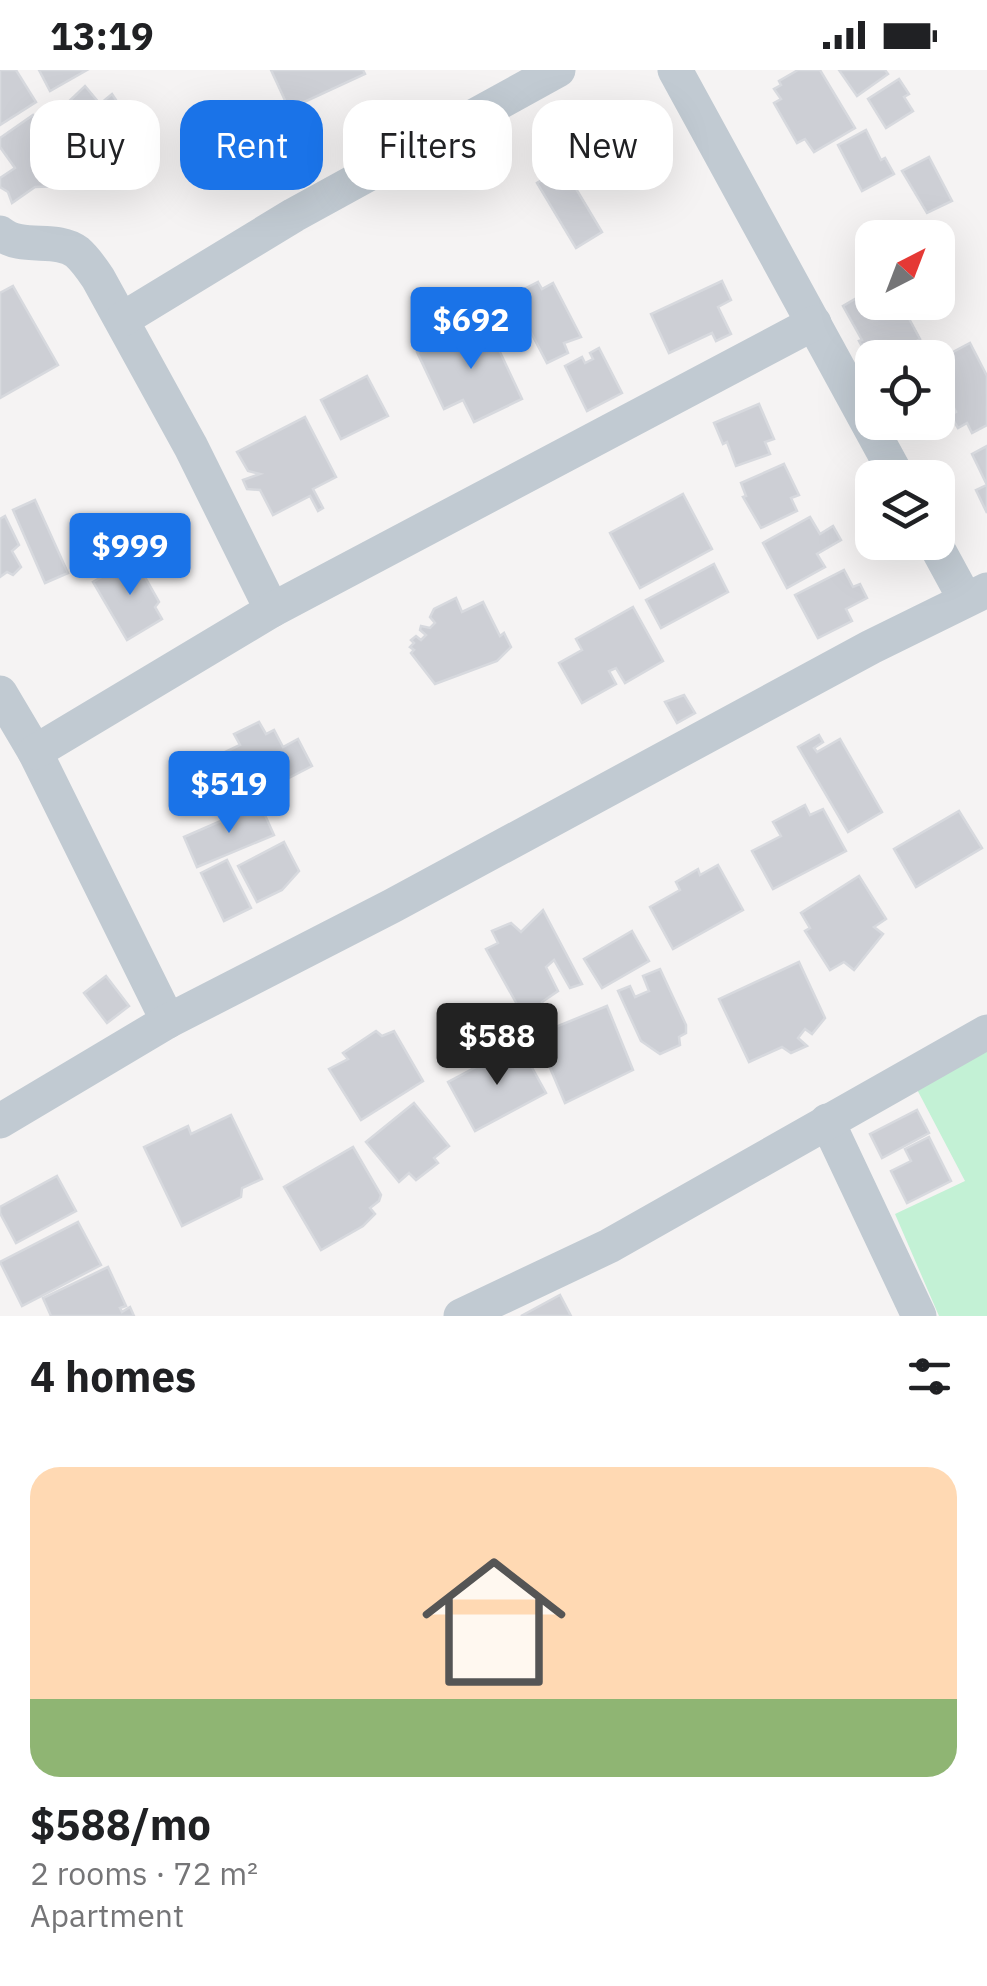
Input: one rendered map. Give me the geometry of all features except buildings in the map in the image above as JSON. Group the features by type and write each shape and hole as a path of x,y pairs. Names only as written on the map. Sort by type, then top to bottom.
{"street":[{"path":"123,319 294,215 558,70"},
{"path":"675,70 888,460"},
{"path":"0,233 30,244 66,246 79,254 123,319 272,610"},
{"path":"35,752 272,610 814,323"},
{"path":"0,1121 168,1020 392,906 692,741 976,595 948,560"},
{"path":"0,693 35,752 168,1020"},
{"path":"461,1316 609,1246 987,1032"},
{"path":"827,1121 919,1316"}],"green space":[{"path":"987,1037 987,1316 939,1316 895,1214 965,1181 911,1078"}]}
